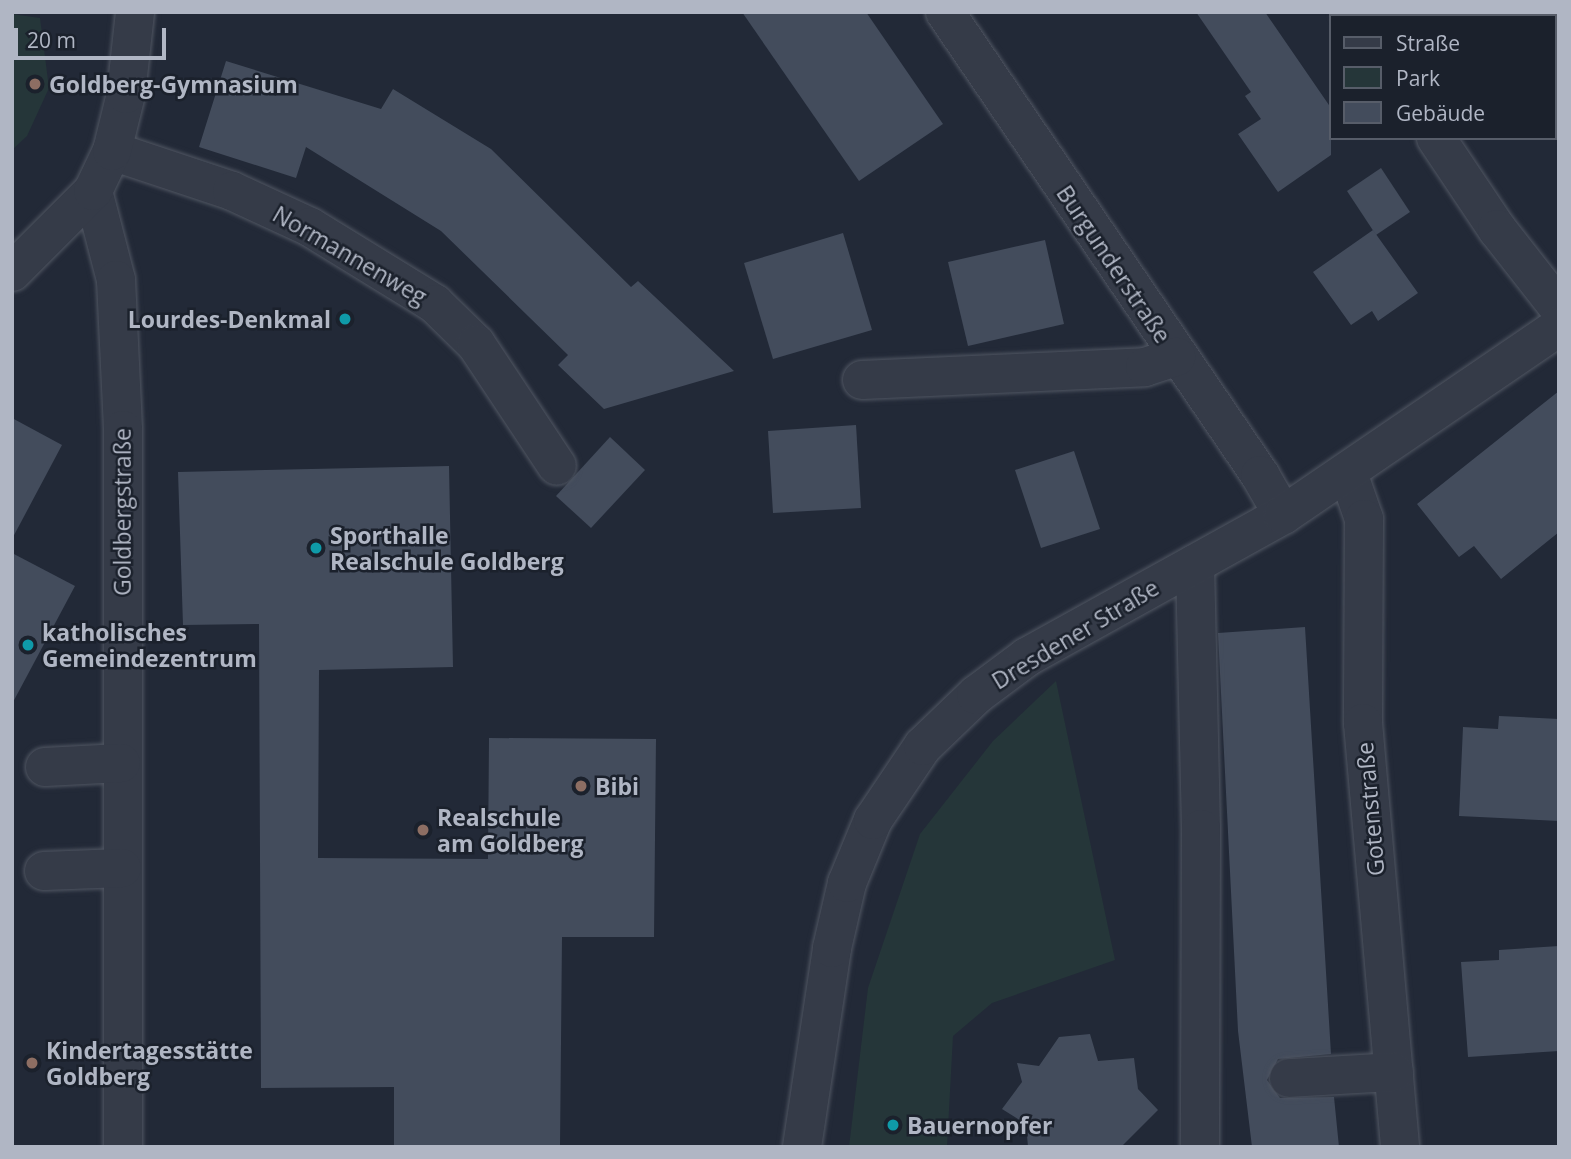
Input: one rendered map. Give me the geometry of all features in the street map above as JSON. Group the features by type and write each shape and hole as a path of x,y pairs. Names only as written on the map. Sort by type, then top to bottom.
{"street":[{"path":"12,272 93,191 113,151 126,94 135,12"},
{"name":"Burgunderstraße","path":"945,12 1176,357 1261,475 1283,515"},
{"path":"1437,140 1497,229 1559,308"},
{"name":"Normannenweg","path":"113,151 232,191 310,228 435,304 476,344 557,466"},
{"name":"Goldbergstraße","path":"93,191 117,294 123,430 123,1147"},
{"name":"Dresdener Straße","path":"802,1147 832,948 847,883 873,820 923,746 976,695 1027,657 1283,515 1559,327"},
{"path":"862,380 1145,367 1176,357"},
{"name":"Gotenstraße","path":"1348,473 1364,519 1363,723 1400,1147"},
{"path":"1195,564 1201,830 1200,1147"},
{"path":"45,767 121,763"},
{"path":"44,872 122,868"},
{"path":"1289,1078 1394,1072"}],"green space":[{"path":"12,14 40,18 49,88 27,136 12,150"},
{"path":"1056,681 1115,960 992,1003 953,1036 947,1147 849,1147 868,988 920,834 993,741"}],"building":[{"path":"742,12 866,12 943,124 859,181"},
{"path":"1196,12 1265,12 1330,107 1331,155 1278,192 1238,134 1261,119 1245,96 1251,92"},
{"path":"226,61 381,109 393,89 491,149 631,287 638,281 734,371 604,409 558,365 568,355 441,231 306,147 296,178 199,147"},
{"path":"1381,168 1410,212 1376,235 1347,191"},
{"path":"1373,230 1418,293 1378,321 1372,311 1351,325 1313,272"},
{"path":"843,233 872,330 773,359 744,263"},
{"path":"1045,240 1064,324 968,346 948,262"},
{"path":"1559,391 1559,532 1501,579 1474,546 1459,557 1417,504"},
{"path":"12,418 62,445 12,539"},
{"path":"856,425 861,508 773,513 768,431"},
{"path":"610,437 645,470 591,528 556,496"},
{"path":"1074,451 1100,529 1041,548 1015,470"},
{"path":"449,466 453,667 319,670 318,858 488,859 489,738 656,739 654,937 562,937 560,1147 394,1147 394,1087 261,1088 259,624 183,625 178,472"},
{"name":"katholisches Gemeindezentrum","path":"12,553 75,586 12,704"},
{"path":"1305,627 1331,1054 1278,1059 1267,1080 1280,1098 1334,1097 1339,1147 1252,1147 1238,1031 1218,633"},
{"path":"1499,716 1559,719 1559,821 1459,816 1463,727 1498,729"},
{"path":"1559,946 1559,1051 1468,1057 1461,962 1499,960 1499,950"},
{"path":"1090,1034 1098,1061 1134,1058 1138,1089 1158,1110 1121,1147 1028,1147 1026,1124 1002,1109 1022,1082 1017,1063 1039,1066 1059,1037"}],"place":[{"name":"Goldberg-Gymnasium","path":"35,84"},
{"name":"Lourdes-Denkmal","path":"345,319"},
{"name":"Sporthalle Realschule Goldberg","path":"316,548"},
{"name":"katholisches Gemeindezentrum","path":"28,645"},
{"name":"Bibi","path":"581,786"},
{"name":"Realschule am Goldberg","path":"423,830"},
{"name":"Kindertagesstätte Goldberg","path":"32,1063"},
{"name":"Bauernopfer","path":"893,1125"}]}
